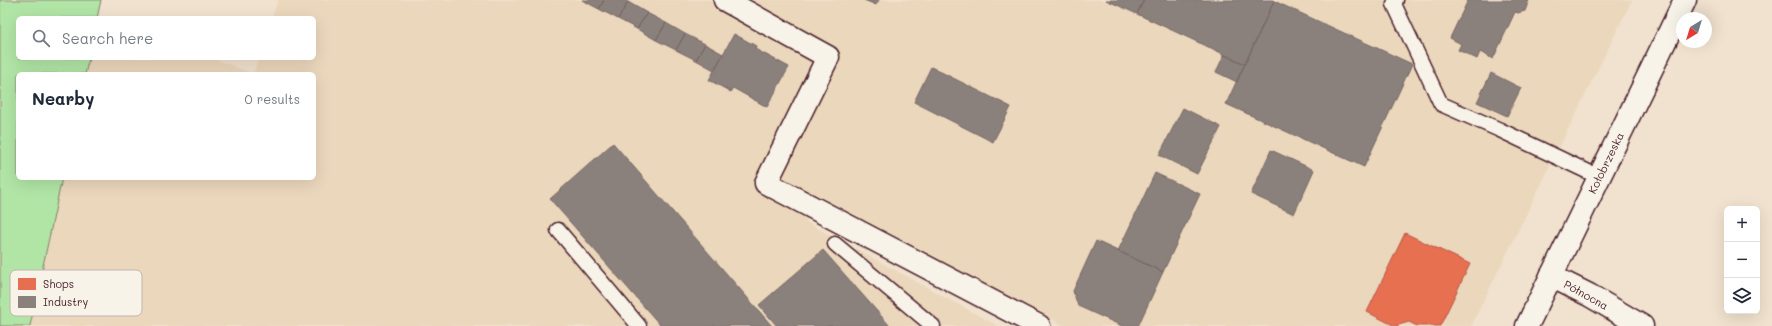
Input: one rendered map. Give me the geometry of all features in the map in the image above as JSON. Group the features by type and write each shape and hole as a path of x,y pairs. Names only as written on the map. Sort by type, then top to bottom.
{"street":[{"path":"725,0 828,56 766,183 1039,326"},
{"name":"Kołobrzeska","path":"1527,326 1685,0"},
{"name":"Północna","path":"1551,276 1589,295 1642,326"}],"lane":[{"path":"1396,0 1394,4 1441,104 1599,177"},
{"path":"558,230 639,326"},
{"path":"835,244 933,326"}],"shaded area":[{"path":"278,0 1632,0 1471,326 1065,326 819,196 806,222 998,326 30,326 32,316 142,316 142,270 42,270 62,180 316,180 316,72 254,72 258,60 316,60 316,16 273,16"},
{"path":"88,60 217,60 248,72 86,72"}],"green space":[{"path":"0,0 101,0 97,16 16,16 16,60 88,60 86,72 16,72 16,180 62,180 42,270 10,270 10,316 32,316 30,326 0,326"}],"building: Shops":[{"path":"1405,233 1470,264 1440,326 1417,326 1409,322 1395,326 1367,312"}],"building: Industry":[{"path":"582,0 604,0 599,9"},
{"path":"604,0 624,0 628,2 618,19 599,9"},
{"path":"864,0 879,0 876,5"},
{"path":"1106,0 1144,0 1137,14"},
{"path":"1144,0 1274,1 1245,64 1137,14"},
{"path":"1468,0 1529,0 1525,11 1518,13 1515,12 1493,59 1480,52 1477,59 1458,50 1461,44 1450,38"},
{"path":"1274,1 1412,64 1364,167 1226,104"},
{"path":"628,2 647,13 637,29 618,19"},
{"path":"647,13 666,23 656,40 637,29"},
{"path":"666,23 685,34 676,50 656,40"},
{"path":"685,34 705,44 696,60 676,50"},
{"path":"734,34 756,46 755,49 789,67 767,107 733,88 731,92 709,80"},
{"path":"705,44 723,54 714,70 696,60"},
{"path":"1224,55 1245,64 1237,82 1216,72"},
{"path":"931,67 1011,107 993,142 914,102"},
{"path":"1491,73 1521,88 1507,116 1477,102"},
{"path":"1183,108 1221,127 1197,174 1159,155"},
{"path":"613,143 772,326 661,326 550,199"},
{"path":"1271,150 1314,170 1294,214 1251,194"},
{"path":"1155,173 1200,194 1163,272 1118,251"},
{"path":"1096,241 1163,272 1138,326 1122,326 1078,306 1073,291"},
{"path":"823,250 890,326 777,326 759,305"}]}
